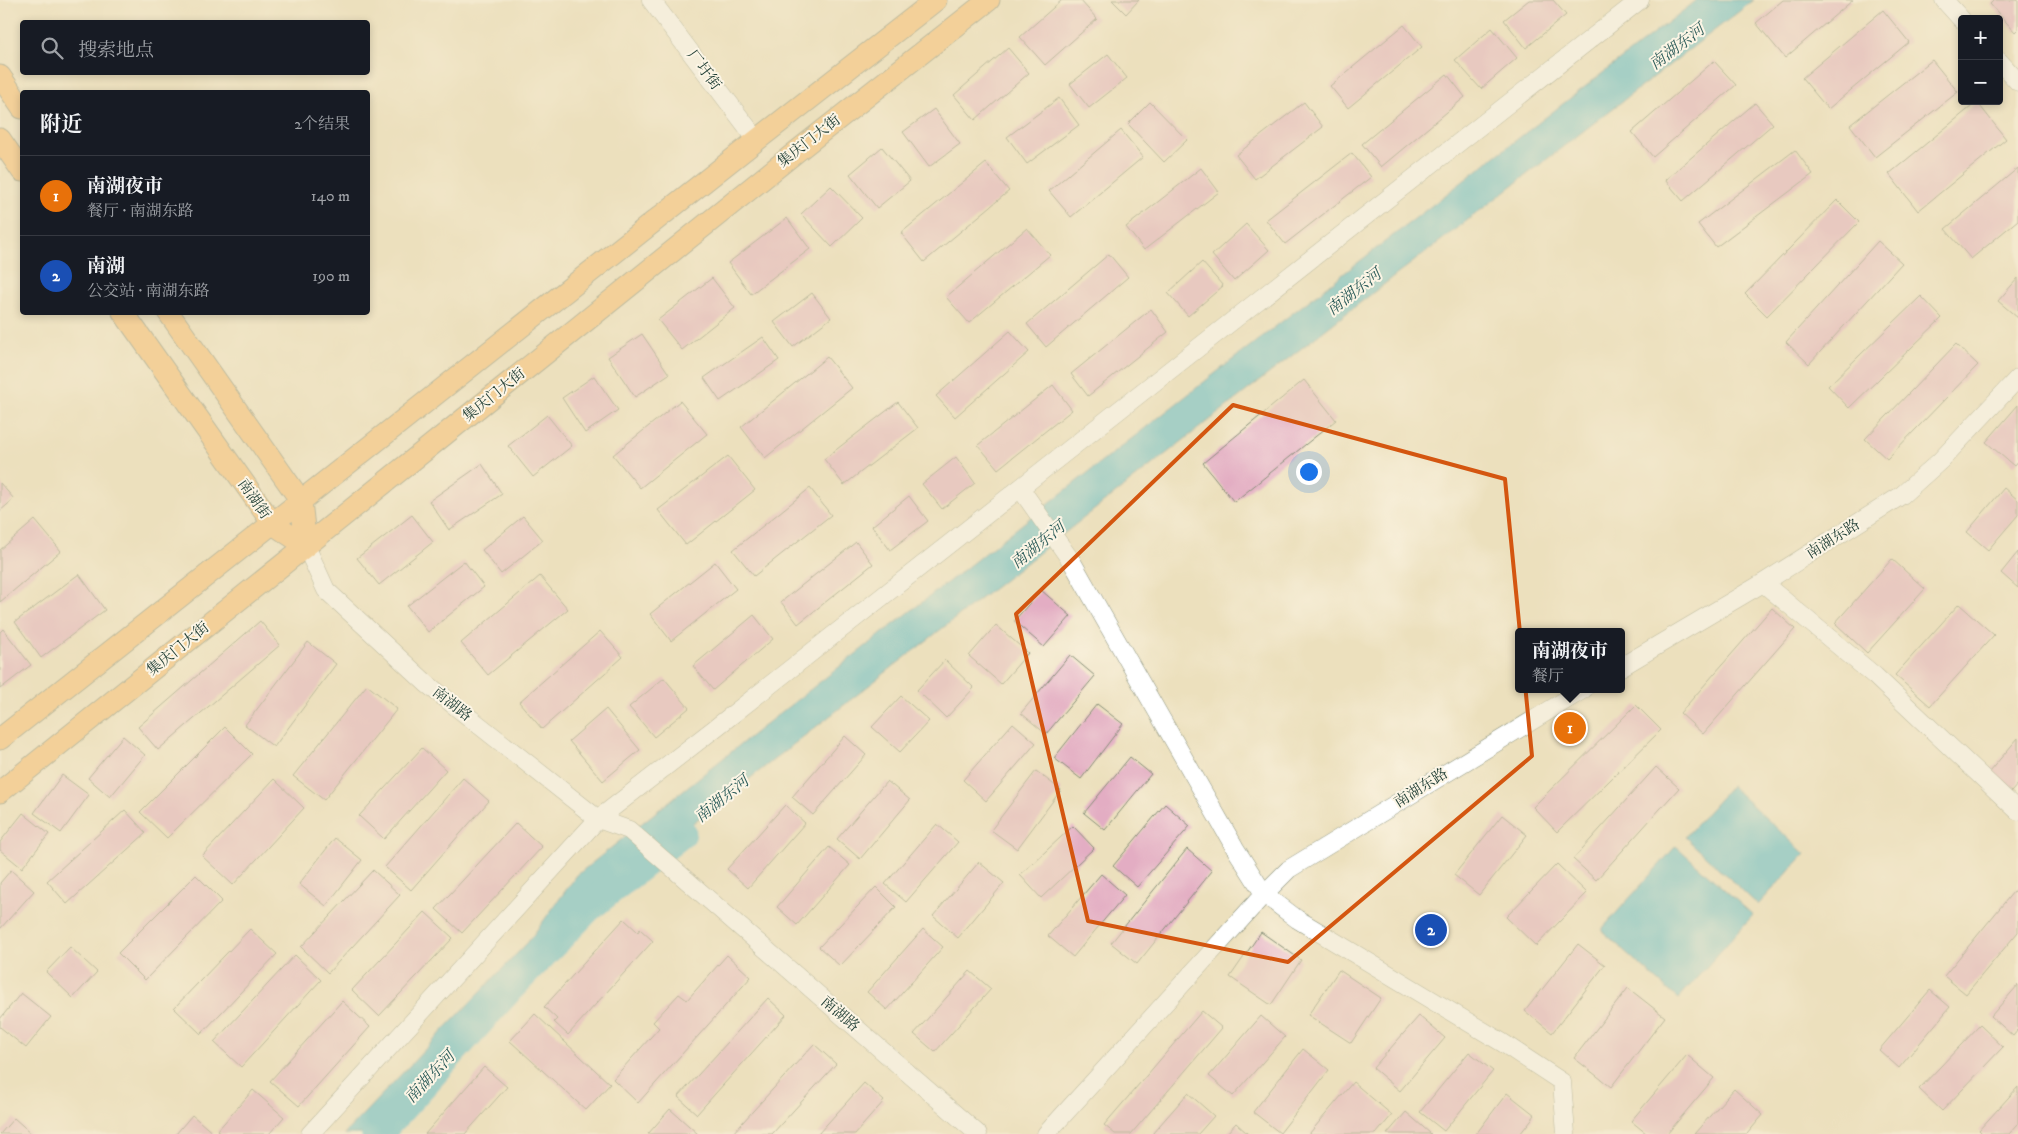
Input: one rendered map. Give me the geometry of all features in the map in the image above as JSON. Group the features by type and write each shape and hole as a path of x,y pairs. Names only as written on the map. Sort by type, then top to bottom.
{"main road":[{"path":"0,739 936,0"},
{"name":"集庆门大街","path":"0,792 796,152 989,0"},
{"path":"0,76 20,105"},
{"path":"0,139 20,168"},
{"name":"南湖街","path":"125,315 272,524 306,546"},
{"path":"170,315 301,501 306,546"}],"street":[{"name":"厂圩街","path":"651,0 757,140"},
{"path":"310,1134 598,819 1640,0"},
{"path":"1944,0 1958,16"},
{"path":"2003,65 2018,82"},
{"name":"南湖东路","path":"1625,665 1763,583 1902,496 1940,461 2018,378"},
{"path":"1020,488 1042,522 1072,562 1235,848 1264,894 1297,918 1503,1042 1562,1082 1566,1134"},
{"name":"南湖路","path":"306,546 326,590 427,684 598,819 629,830 978,1134"},
{"path":"1763,583 1875,676 2018,811"},
{"name":"南湖东路","path":"1046,1134 1264,894 1289,869 1577,693"}],"highlighted area":[{"path":"1233,405 1505,479 1532,756 1288,962 1088,921 1016,614"}],"water":[{"path":"1697,0 1754,0 1339,319 562,925 374,1134 344,1134 528,942 577,875 761,728"},
{"path":"1731,786 1805,854 1758,905 1685,837"},
{"path":"1676,846 1753,915 1678,999 1601,930"}],"building":[{"path":"1062,0 1080,0 1097,19 1045,65 1020,37"},
{"path":"1112,0 1139,0 1126,14"},
{"path":"1529,0 1553,0 1566,15 1526,48 1504,20"},
{"path":"1783,0 1853,0 1785,58 1756,23"},
{"path":"1994,0 2018,0 2018,29 2015,32 2003,19 2003,15 2000,15 1990,4"},
{"path":"1883,10 1909,42 1828,109 1802,78"},
{"path":"1404,25 1422,47 1348,108 1330,86"},
{"path":"1492,28 1517,58 1481,89 1455,60"},
{"path":"1008,48 1029,73 975,120 954,95"},
{"path":"1108,54 1127,78 1089,108 1070,84"},
{"path":"1932,60 1958,92 1875,157 1850,125"},
{"path":"1714,61 1736,85 1653,157 1632,132"},
{"path":"1447,74 1465,97 1381,167 1362,144"},
{"path":"1059,98 1079,125 1027,164 1007,137"},
{"path":"1150,102 1187,140 1164,162 1128,124"},
{"path":"1304,102 1323,127 1255,179 1236,155"},
{"path":"1755,103 1773,124 1683,201 1665,180"},
{"path":"1973,105 1979,105 2006,139 1918,211 1889,174"},
{"path":"934,109 960,144 929,167 903,132"},
{"path":"1121,130 1143,157 1071,217 1049,191"},
{"path":"882,147 910,181 877,208 850,174"},
{"path":"1795,150 1813,174 1716,247 1698,224"},
{"path":"1352,153 1371,177 1285,244 1266,220"},
{"path":"986,163 1009,191 924,262 901,233"},
{"path":"1201,168 1219,192 1144,250 1126,227"},
{"path":"2018,168 2018,220 1971,259 1945,229"},
{"path":"831,186 862,218 832,247 801,214"},
{"path":"1837,200 1859,222 1767,316 1745,294"},
{"path":"787,218 810,249 751,294 728,263"},
{"path":"1246,224 1269,250 1234,281 1212,255"},
{"path":"1027,228 1050,255 969,323 946,297"},
{"path":"1878,241 1902,263 1809,364 1786,342"},
{"path":"1109,254 1128,277 1046,347 1027,324"},
{"path":"1202,262 1223,286 1188,316 1168,293"},
{"path":"712,278 735,308 682,350 658,320"},
{"path":"2018,278 2018,318 1998,301"},
{"path":"812,293 831,318 793,347 774,322"},
{"path":"1921,296 1942,318 1849,408 1828,386"},
{"path":"1151,309 1168,332 1088,396 1071,374"},
{"path":"1010,331 1029,352 955,417 936,396"},
{"path":"642,334 669,374 635,397 608,357"},
{"path":"763,337 779,360 720,401 704,378"},
{"path":"1956,344 1978,365 1887,459 1865,439"},
{"path":"827,357 852,388 765,458 741,427"},
{"path":"594,376 618,410 585,433 562,398"},
{"path":"1304,380 1336,420 1234,502 1203,463"},
{"path":"1053,385 1072,410 998,469 978,445"},
{"path":"680,401 707,434 640,488 613,455"},
{"path":"898,402 918,428 844,485 824,459"},
{"path":"2018,405 2018,461 2014,466 1986,442"},
{"path":"547,415 572,446 533,477 508,446"},
{"path":"728,456 755,490 686,545 658,510"},
{"path":"956,457 975,483 942,509 922,484"},
{"path":"482,464 502,494 449,530 429,501"},
{"path":"0,483 14,499 0,511"},
{"path":"810,488 831,515 754,576 733,550"},
{"path":"2004,488 2018,500 2018,515 1988,550 1967,532"},
{"path":"909,496 928,521 890,550 872,526"},
{"path":"412,515 433,542 379,585 357,558"},
{"path":"523,516 543,540 501,574 482,550"},
{"path":"35,520 61,551 0,602 0,550"},
{"path":"856,542 873,564 798,624 781,602"},
{"path":"2018,552 2018,588 2001,573"},
{"path":"1892,559 1925,589 1867,653 1835,623"},
{"path":"464,561 484,587 428,632 407,606"},
{"path":"715,562 736,589 671,641 650,614"},
{"path":"79,574 105,610 41,658 15,622"},
{"path":"540,576 568,609 488,675 461,643"},
{"path":"1041,590 1071,616 1044,647 1014,621"},
{"path":"1959,604 1994,635 1930,706 1895,675"},
{"path":"1772,608 1795,629 1703,734 1680,713"},
{"path":"754,615 773,639 713,690 693,666"},
{"path":"260,621 280,645 158,750 138,727"},
{"path":"996,625 1028,653 1001,684 969,656"},
{"path":"3,629 31,665 0,689 0,632"},
{"path":"600,631 623,657 542,729 519,702"},
{"path":"308,642 336,664 274,747 245,725"},
{"path":"1070,655 1095,676 1046,734 1021,713"},
{"path":"945,660 974,688 946,718 917,690"},
{"path":"664,678 689,708 654,737 629,707"},
{"path":"367,685 397,709 324,800 293,776"},
{"path":"901,696 929,721 900,752 872,727"},
{"path":"1097,704 1123,724 1081,779 1054,758"},
{"path":"1636,705 1661,730 1557,832 1533,807"},
{"path":"606,709 640,750 603,781 569,741"},
{"path":"1013,723 1036,743 986,801 963,780"},
{"path":"225,727 252,754 167,838 140,812"},
{"path":"123,736 145,755 110,797 88,778"},
{"path":"845,736 866,755 813,815 792,797"},
{"path":"2018,738 2018,784 2011,792 1989,772"},
{"path":"422,748 446,770 384,839 359,816"},
{"path":"1130,757 1151,774 1105,830 1084,813"},
{"path":"1656,767 1679,788 1596,880 1573,859"},
{"path":"1036,771 1061,790 1017,849 991,830"},
{"path":"62,775 89,795 61,833 34,813"},
{"path":"463,778 489,801 411,890 385,867"},
{"path":"274,779 304,808 233,885 202,856"},
{"path":"887,781 910,800 860,859 837,839"},
{"path":"1165,804 1190,826 1137,887 1113,866"},
{"path":"785,805 805,823 748,888 727,869"},
{"path":"125,810 146,833 67,904 47,881"},
{"path":"23,813 49,834 22,868 0,850 0,842"},
{"path":"1502,815 1527,835 1479,895 1454,875"},
{"path":"516,823 542,847 462,933 436,909"},
{"path":"937,824 958,842 906,902 885,884"},
{"path":"1073,826 1094,848 1041,898 1020,875"},
{"path":"335,838 362,860 326,906 299,884"},
{"path":"829,847 850,865 797,925 777,907"},
{"path":"1187,849 1212,871 1137,964 1111,943"},
{"path":"979,862 1004,883 958,938 933,916"},
{"path":"1557,864 1587,893 1536,946 1506,917"},
{"path":"11,870 34,891 0,929 0,883"},
{"path":"373,870 400,895 328,973 301,947"},
{"path":"1101,874 1125,895 1073,957 1048,936"},
{"path":"196,875 222,901 145,980 118,953"},
{"path":"2018,886 2018,932 1966,994 1944,976"},
{"path":"876,887 896,907 840,966 819,947"},
{"path":"425,912 453,938 379,1016 352,990"},
{"path":"624,919 638,932 640,929 653,941 568,1035 554,1022 557,1019 544,1007"},
{"path":"250,929 277,954 201,1034 174,1008"},
{"path":"923,929 943,947 887,1010 867,992"},
{"path":"1261,932 1301,960 1271,1005 1230,977"},
{"path":"1578,944 1605,965 1552,1033 1525,1011"},
{"path":"70,947 97,972 73,998 46,972"},
{"path":"295,955 321,980 241,1067 214,1042"},
{"path":"727,955 751,977 638,1103 613,1079 659,1028 653,1022 679,994 687,1000"},
{"path":"1339,970 1381,998 1351,1043 1308,1015"},
{"path":"970,971 991,989 935,1052 914,1034"},
{"path":"2018,985 2018,1030 2013,1036 1991,1016"},
{"path":"1628,988 1665,1017 1611,1087 1574,1058"},
{"path":"1930,990 1950,1007 1899,1068 1879,1050"},
{"path":"21,993 51,1017 26,1048 0,1027 0,1019"},
{"path":"768,998 786,1015 697,1114 678,1097"},
{"path":"342,1001 370,1027 299,1106 270,1081"},
{"path":"1202,1011 1222,1028 1131,1134 1115,1134 1104,1125"},
{"path":"535,1014 610,1084 586,1110 510,1041"},
{"path":"1261,1016 1285,1037 1233,1096 1209,1076"},
{"path":"1419,1016 1445,1038 1400,1091 1373,1068"},
{"path":"1980,1025 2003,1047 1942,1111 1919,1089"},
{"path":"814,1044 836,1064 772,1134 732,1134"},
{"path":"1303,1049 1329,1070 1280,1133 1253,1112"},
{"path":"1469,1052 1493,1071 1444,1131 1420,1112"},
{"path":"1687,1055 1714,1078 1667,1134 1647,1134 1631,1121"},
{"path":"484,1067 507,1087 465,1134 425,1134"},
{"path":"1353,1082 1392,1115 1376,1134 1309,1134"},
{"path":"864,1083 884,1101 855,1134 818,1134"},
{"path":"2018,1087 2018,1124 2009,1134 1983,1134 1979,1130"},
{"path":"1734,1089 1763,1115 1747,1134 1694,1134"},
{"path":"253,1090 284,1117 269,1134 221,1134 217,1131"},
{"path":"1188,1093 1214,1116 1198,1134 1152,1134"},
{"path":"1507,1093 1535,1115 1520,1134 1476,1134"},
{"path":"670,1109 698,1134 648,1134"},
{"path":"1406,1112 1431,1134 1387,1134"},
{"path":"192,1115 214,1134 176,1134"},
{"path":"14,1118 32,1134 0,1134"},
{"path":"1236,1123 1248,1134 1226,1134"}],"waterway":[{"name":"南湖东河","path":"377,1134 508,989 587,908 681,833"}],"place":[{"name":"南湖夜市","path":"1570,728"},
{"name":"南湖","path":"1431,930"}]}
